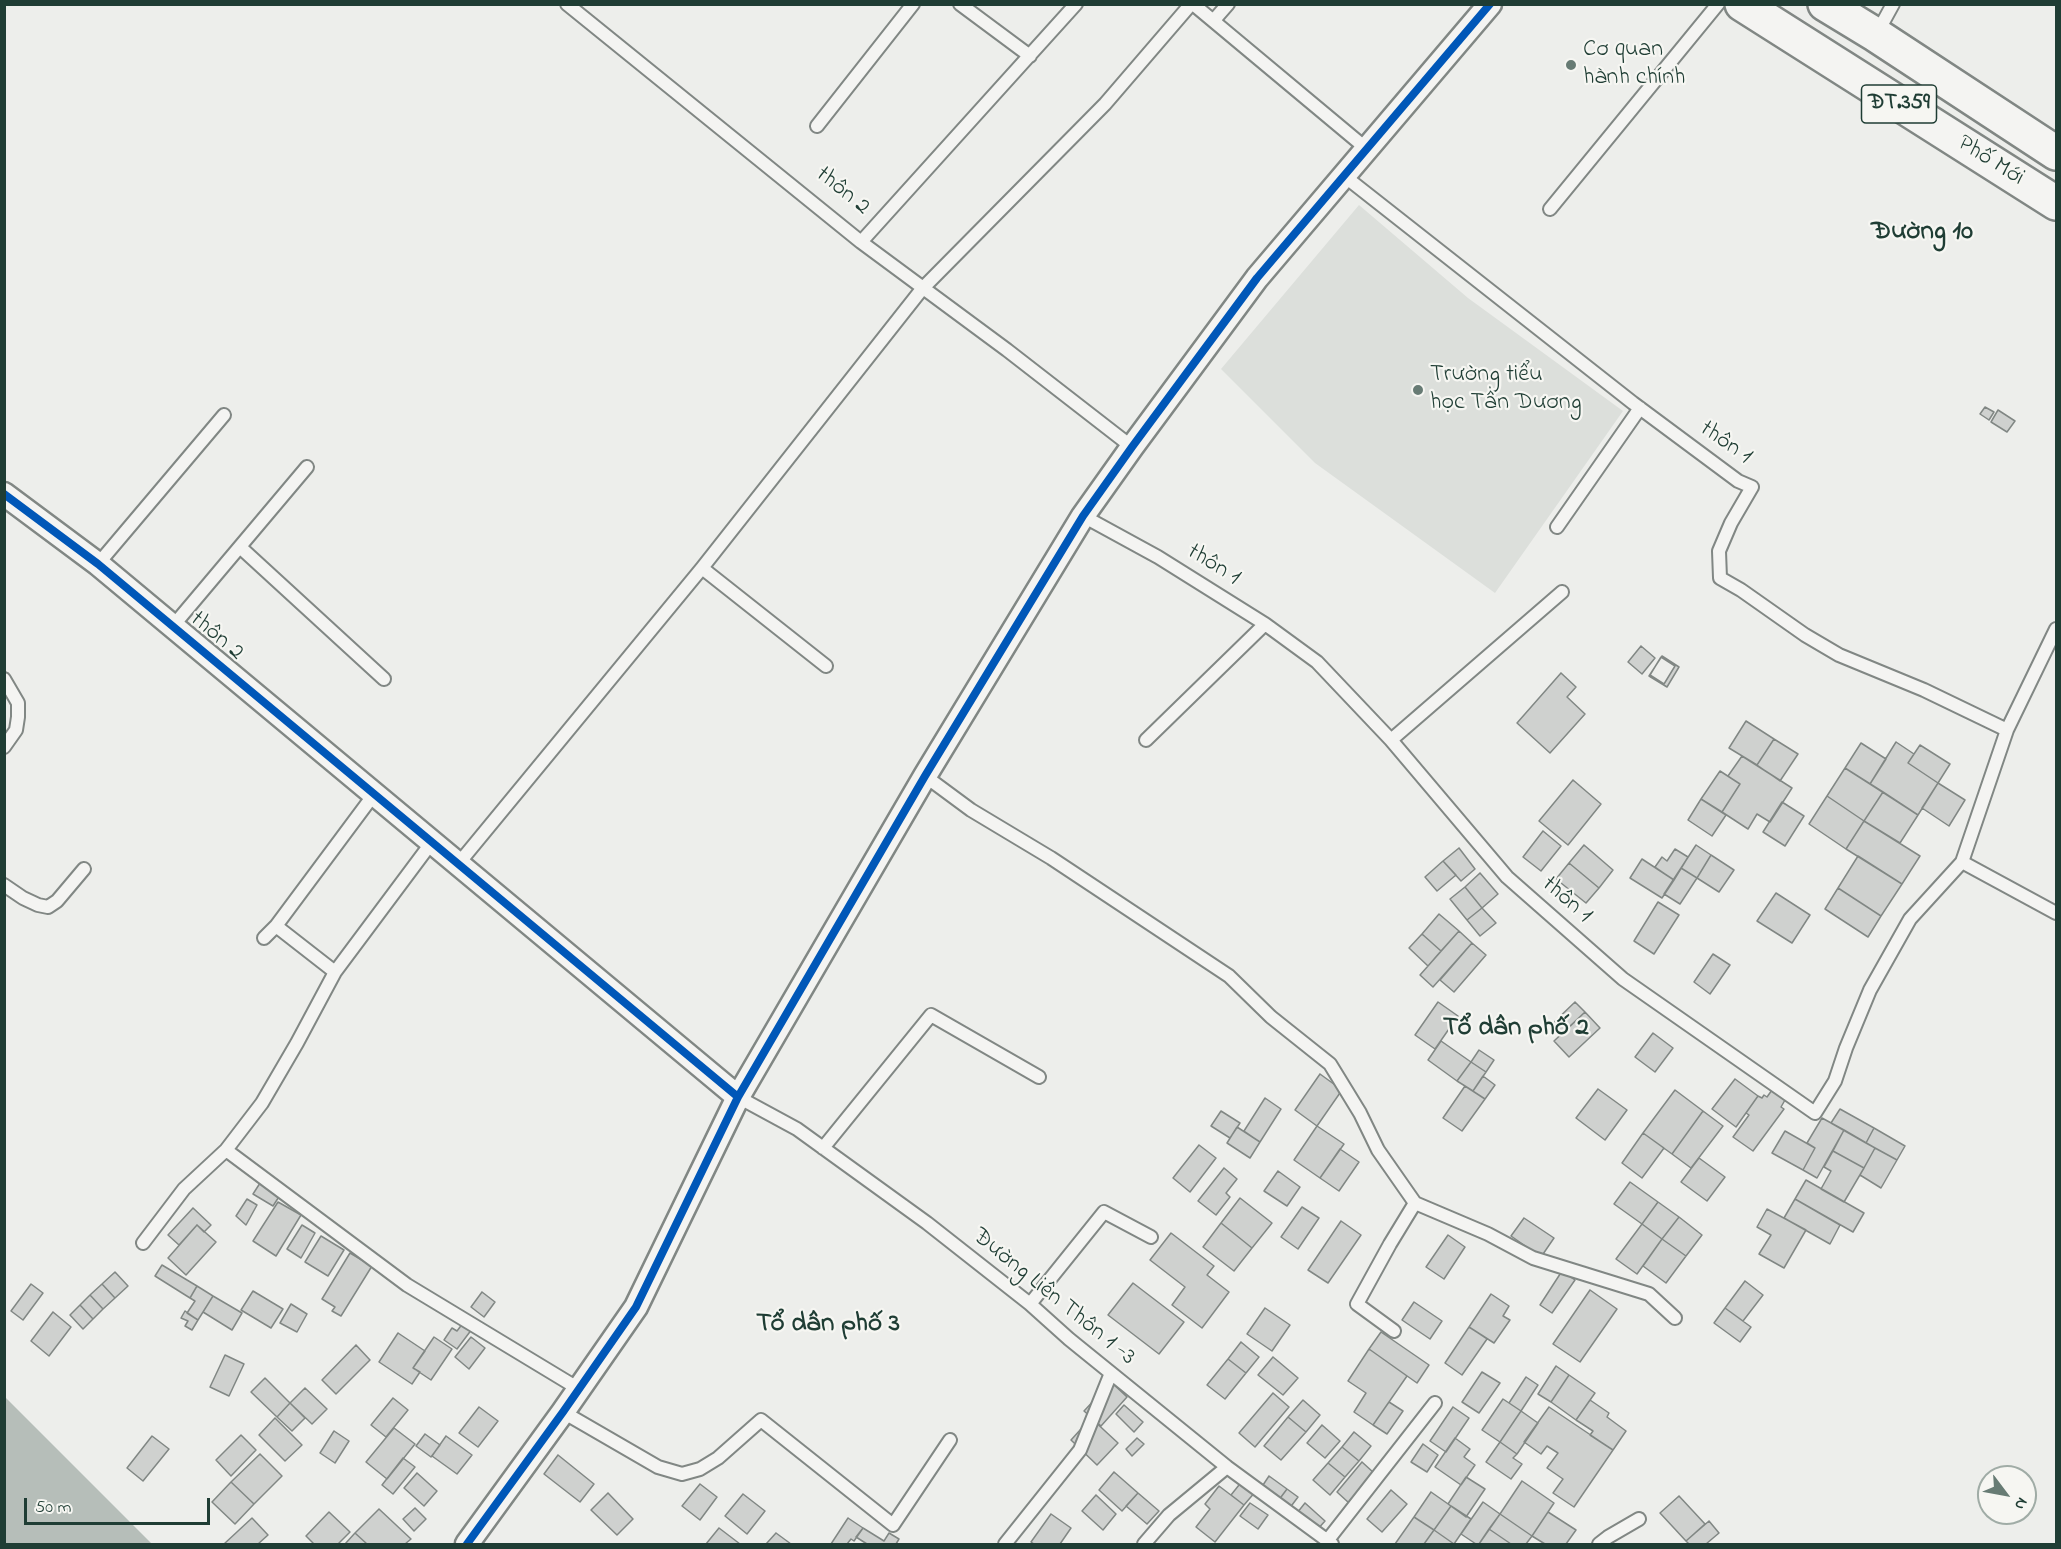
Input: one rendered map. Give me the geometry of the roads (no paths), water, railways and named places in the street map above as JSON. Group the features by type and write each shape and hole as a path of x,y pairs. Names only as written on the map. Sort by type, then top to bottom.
{"main road":[{"name":"Phố Mới","path":"1742,4 2056,203"},
{"name":"Phố Mới","path":"1825,4 2056,153"}],"street":[{"path":"467,1545 564,1412 636,1307 738,1097 925,776 1083,516 1257,278 1490,4"},
{"name":"thôn 2","path":"4,494 98,564 738,1097"}],"lane":[{"name":"thôn 2","path":"567,4 861,242 1076,4"},
{"path":"817,126 913,4"},
{"path":"960,4 1030,56"},
{"path":"459,863 702,568 922,289 1105,104 1192,4 1368,150"},
{"path":"1214,20 1228,4"},
{"path":"1550,209 1718,4"},
{"path":"1876,35 1893,4"},
{"name":"thôn 1","path":"1083,516 1158,557 1265,624 1317,662 1391,740 1508,877 1623,979 1815,1113 1835,1081 1870,990 1910,919 1962,862 2007,730 1924,690 1839,655 1720,578 1719,551 1731,523 1752,487 1738,481 1640,408 1343,175"},
{"path":"861,242 1007,350 1132,447"},
{"path":"1557,527 1640,408"},
{"path":"98,564 224,415"},
{"path":"172,626 307,467"},
{"path":"240,547 384,679"},
{"path":"702,568 826,666"},
{"path":"1391,740 1562,592"},
{"path":"1146,740 1265,624"},
{"path":"2007,730 2056,628"},
{"path":"4,680 18,703 18,717 16,730 4,747"},
{"path":"925,776 971,810 1051,858 1229,976 1272,1017 1330,1064 1360,1113 1378,1150 1415,1203 1488,1234 1533,1258 1649,1294 1675,1318"},
{"path":"264,938 276,926 375,793"},
{"path":"143,1243 184,1189 226,1150 262,1102 335,972 432,842"},
{"path":"1962,862 2056,913"},
{"path":"4,885 23,898 48,907 57,901 84,869"},
{"path":"276,926 335,972"},
{"path":"823,1148 931,1016 1040,1077"},
{"name":"Đường Liên Thôn 1 -3","path":"738,1097 797,1129 927,1223 1030,1304 1227,1467 1330,1543"},
{"path":"226,1150 407,1285 579,1389"},
{"path":"1394,1331 1357,1304 1415,1203"},
{"path":"1030,1304 1104,1212 1151,1237"},
{"path":"1005,1545 1080,1450 1111,1373"},
{"path":"1330,1543 1435,1402"},
{"path":"564,1412 658,1467 682,1474 700,1469 718,1458 761,1420 893,1526 950,1440"},
{"path":"1144,1545 1169,1515 1227,1467"},
{"path":"1599,1545 1608,1537 1639,1519"}],"place":[{"name":"Cơ quan hành chính","path":"1571,65"},
{"name":"Trường tiểu học Tân Dương","path":"1418,390"}],"district":[{"name":"Đường 10","path":"1922,234"},
{"name":"Tổ dân phố 2","path":"1516,1030"},
{"name":"Tổ dân phố 3","path":"828,1326"}]}
